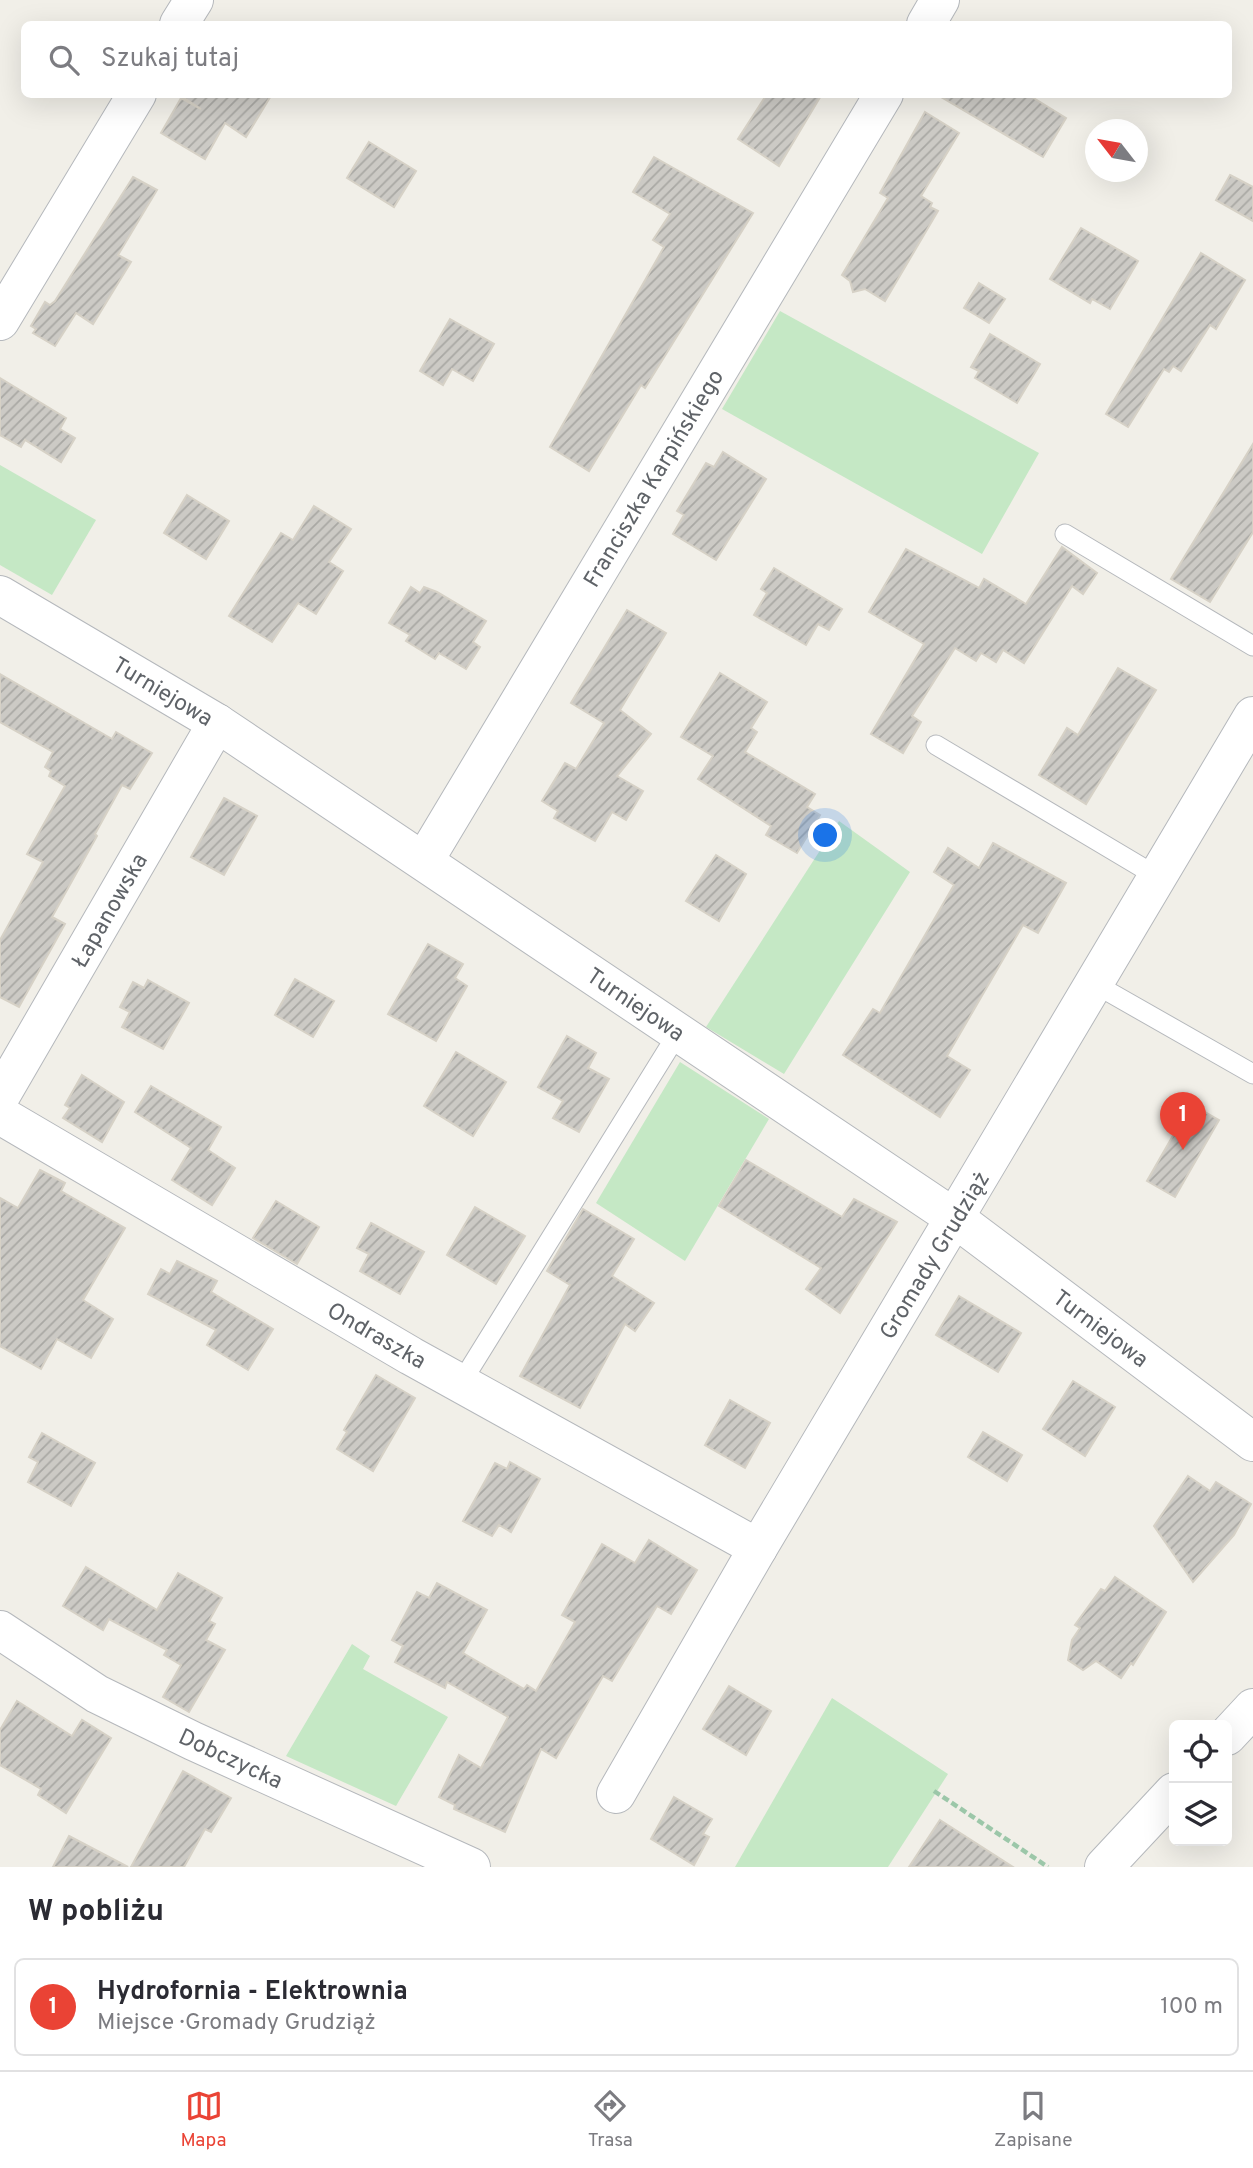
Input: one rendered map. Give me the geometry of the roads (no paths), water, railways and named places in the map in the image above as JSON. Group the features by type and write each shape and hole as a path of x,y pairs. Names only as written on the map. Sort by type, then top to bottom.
{"street":[{"path":"181,21 194,0"},
{"path":"928,21 940,0"},
{"path":"0,321 135,98"},
{"name":"Franciszka Karpińskiego","path":"424,861 882,98"},
{"name":"Turniejowa","path":"0,594 217,723 956,1219 1253,1442"},
{"name":"Gromady Grudziąż","path":"616,1794 758,1548 1253,716"},
{"name":"Łapanowska","path":"0,1097 217,723"},
{"name":"Ondraszka","path":"0,1115 461,1383 758,1548"},
{"name":"Dobczycka","path":"0,1630 97,1693 192,1741 471,1867"},
{"path":"1232,1731 1253,1708"},
{"path":"1104,1867 1169,1797"}],"lane":[{"path":"1065,534 1253,646"},
{"path":"936,746 1158,877"},
{"path":"1095,984 1253,1074"},
{"path":"461,1383 678,1033"}],"place":[{"name":"Hydrofornia - Elektrownia","path":"1183,1150"}]}
